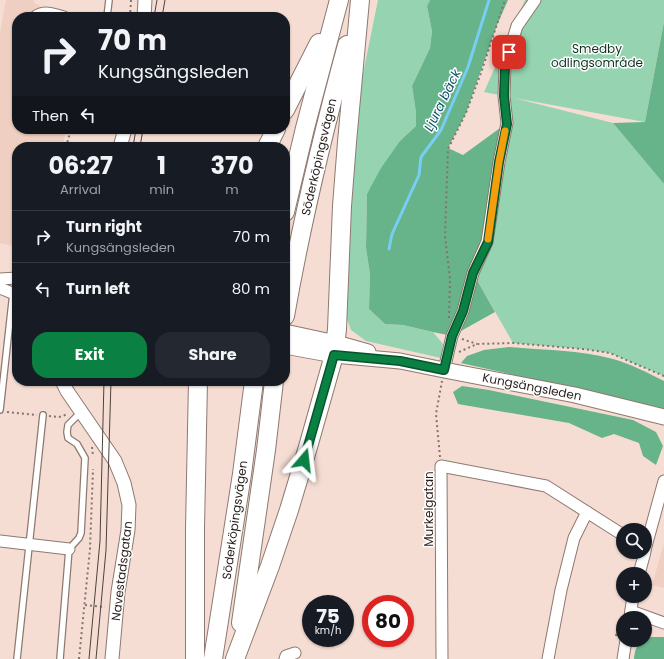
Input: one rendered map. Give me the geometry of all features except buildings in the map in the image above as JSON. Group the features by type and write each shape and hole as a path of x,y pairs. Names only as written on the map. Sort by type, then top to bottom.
{"highway":[{"name":"Söderköpingsvägen","path":"290,290 326,125 360,0"},
{"path":"235,659 270,566 289,510 335,349 342,206 360,0"},
{"name":"Söderköpingsvägen","path":"290,191 337,4"},
{"path":"290,100 337,4"},
{"path":"195,659 198,386"},
{"name":"Söderköpingsvägen","path":"213,659 242,474 253,386"},
{"name":"Söderköpingsvägen","path":"235,659 273,386"}],"main road":[{"name":"Kungsängsleden","path":"290,335 308,344"},
{"name":"Kungsängsleden","path":"290,346 308,344 400,361 446,363 664,417"}],"street":[{"path":"144,12 145,0"},
{"path":"446,363 452,336 463,311 473,273 488,242 499,162 507,124 504,96 505,66 517,26 535,0"},
{"path":"0,279 12,278"},
{"path":"0,288 12,293"},
{"name":"Navestadsgatan","path":"64,386 81,412 109,450 124,483 128,505 128,530 118,592 112,659"},
{"name":"Murkelgatan","path":"442,659 441,466 546,486 616,531"},
{"path":"652,525 664,481"},
{"path":"548,659 561,590 574,538 587,512"},
{"path":"0,541 69,549"},
{"path":"652,620 664,623"},
{"path":"622,647 623,659"},
{"path":"285,659 286,656 295,653"}],"lane":[{"path":"108,12 109,0"},
{"path":"0,410 12,317"},
{"path":"60,659 69,549 79,538 81,533 84,458 82,451 68,438 67,432 68,424 81,412"},
{"path":"16,659 43,415"}],"path":[{"path":"130,12 131,0"},
{"path":"505,0 469,106 448,148 445,236 450,279 449,320 452,336 477,344 513,343 583,349 610,353 664,376"},
{"path":"441,466 436,414 446,363 477,344"}],"shaded area":[{"path":"6,0 33,0 35,3 50,12 12,12 12,134 66,134 63,142 12,142 12,246 0,243 0,33"},
{"path":"664,543 664,588 652,585"}],"green space":[{"path":"378,0 430,0 427,6 432,31 430,48 412,86 416,112 416,126 400,141 367,194 366,248 370,274 369,309 385,324 403,325 433,332 443,344 441,358 366,341 351,330 346,316 350,226 360,88"},
{"path":"430,0 508,0 497,25 466,113 448,148 463,155 507,123 487,242 473,273 495,312 452,336 403,325 385,324 369,309 370,274 366,248 367,194 381,168 400,141 416,126 416,112 412,86 430,48 432,31 427,6"},
{"name":"Smedby odlingsområde","path":"525,0 664,0 664,22 645,122 514,98 613,123 664,184 664,376 610,353 583,349 513,343 473,273 499,162 504,96 484,92"},
{"path":"664,22 664,184 613,123 645,122"},
{"path":"509,347 588,354 626,363 664,381 664,409 461,363 467,356 484,350"},
{"path":"462,386 489,390 633,420 656,432 663,446 656,465 643,456 639,443 614,434 602,438 569,423 458,404 453,392"},
{"path":"652,637 664,637 664,659 634,659 635,650 637,647 652,647"}],"waterway":[{"name":"Ljura bäck","path":"389,249 392,234 419,175 421,157 441,130 468,67 489,0"}],"tram line":[{"path":"155,12 157,0"},
{"path":"163,12 165,0"},
{"path":"134,142 135,134"},
{"path":"141,142 142,134"},
{"path":"89,659 100,541 104,386"},
{"path":"96,659 106,550 111,386"}],"slow traffic":[{"path":"488,239 505,131"}],"route":[{"path":"304,460 334,355 400,361 444,370 452,336 463,311 473,273 488,242 499,162 507,124 504,96 505,66 509,52"}]}
